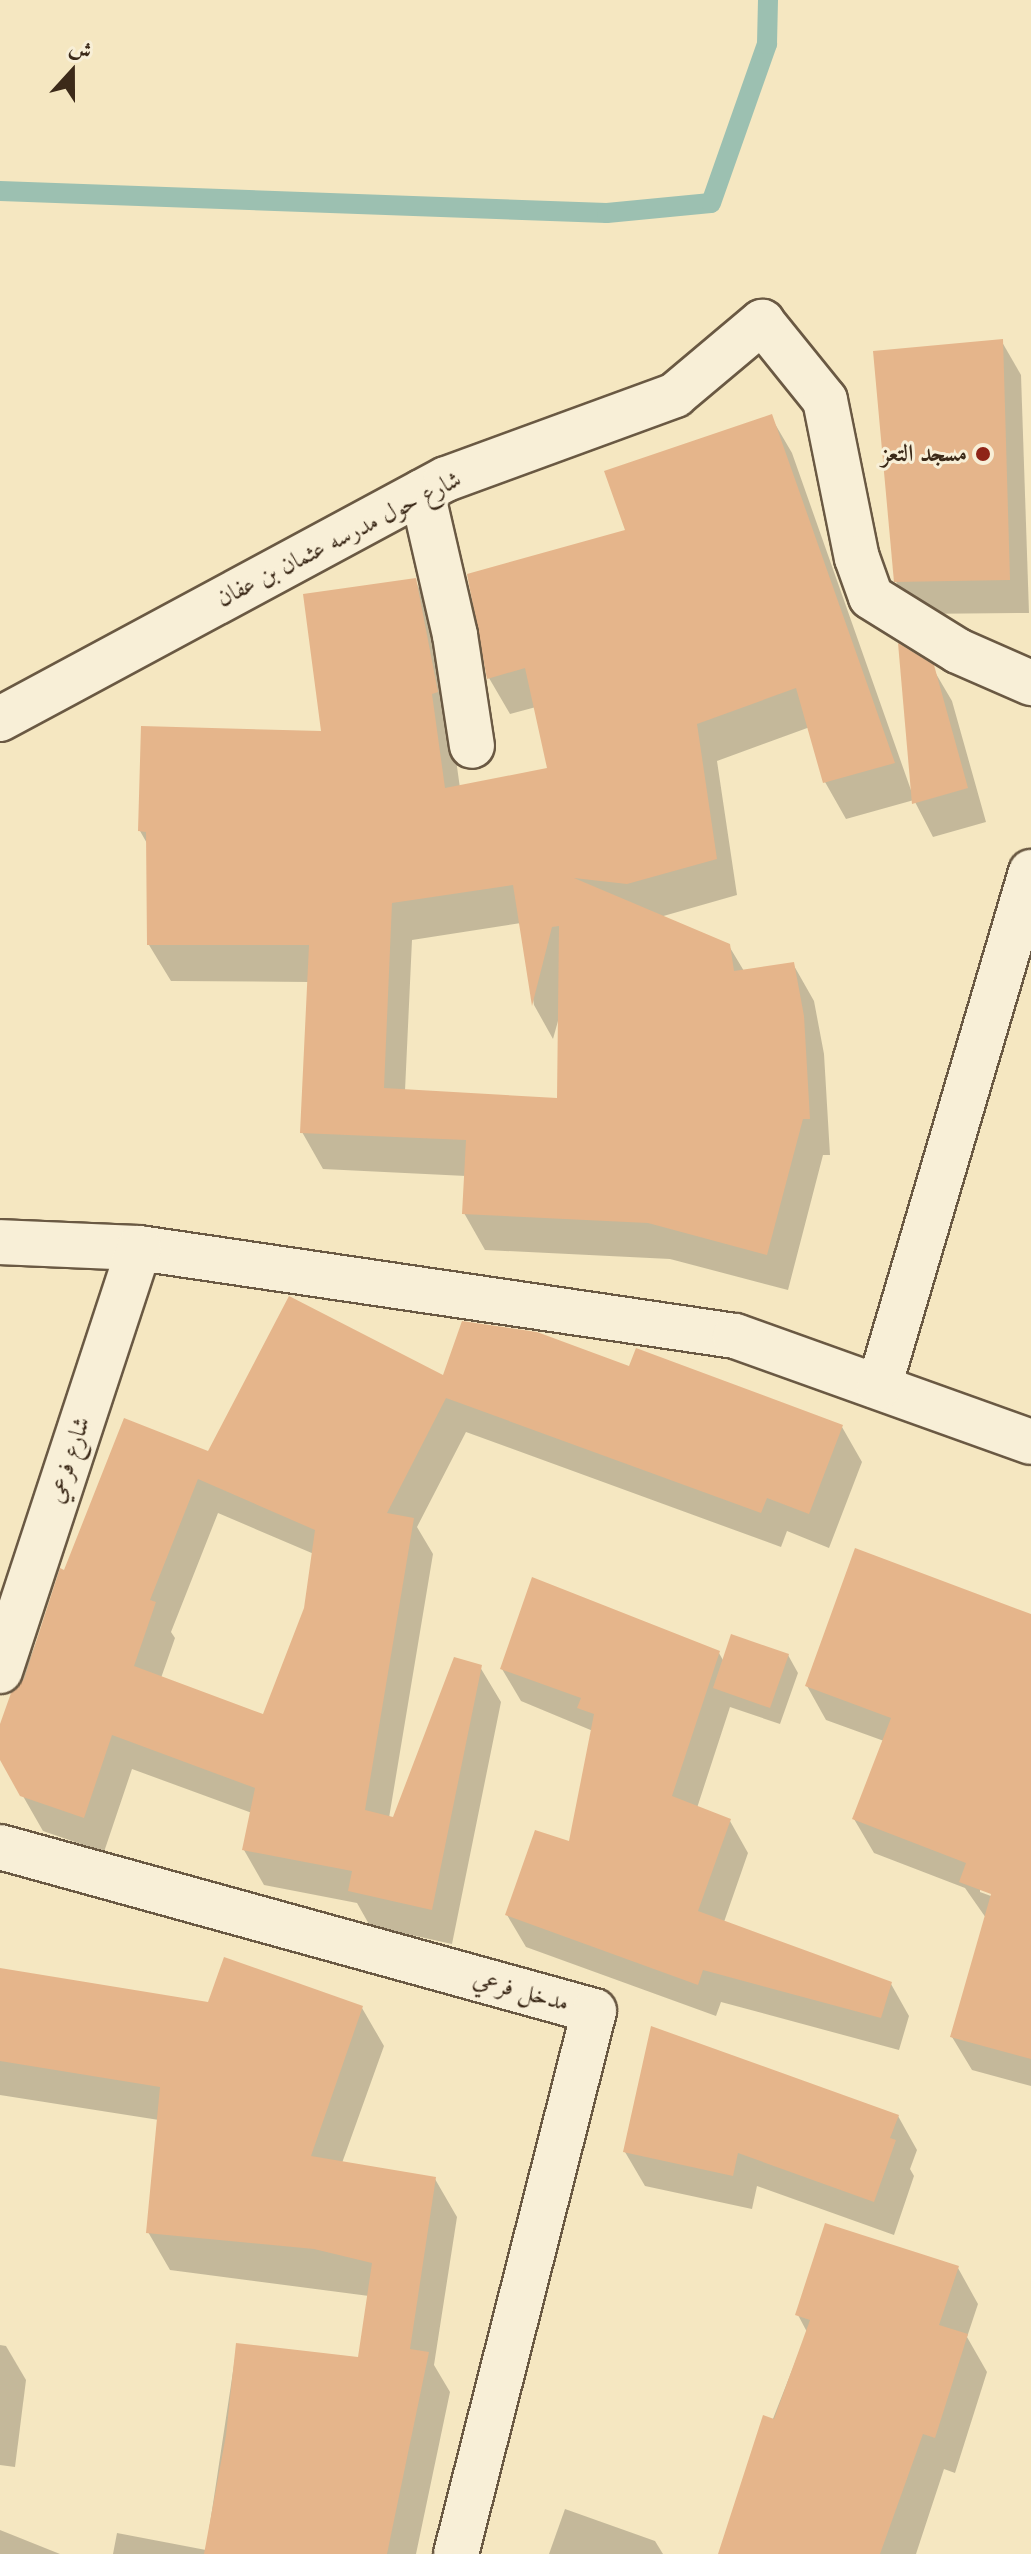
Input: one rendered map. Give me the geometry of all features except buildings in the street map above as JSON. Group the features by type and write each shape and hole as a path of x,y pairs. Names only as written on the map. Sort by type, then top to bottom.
{"street":[{"name":"شارع حول مدرسه عثمان بن عفان","path":"0,719 422,492 675,395 762,322 825,400 857,558 871,597 958,651 1031,683"},
{"path":"422,492 455,635 472,746"},
{"path":"879,1387 1031,872"},
{"path":"0,1242 139,1248 735,1336 1031,1442"},
{"name":"شارع فرعي","path":"0,1671 139,1248"},
{"name":"مدخل فرعي","path":"0,1847 594,2011 456,2554"}],"waterway":[{"path":"0,191 607,213 711,203 767,44 768,0"}],"place":[{"name":"مسجد التعز","path":"983,454"}]}
